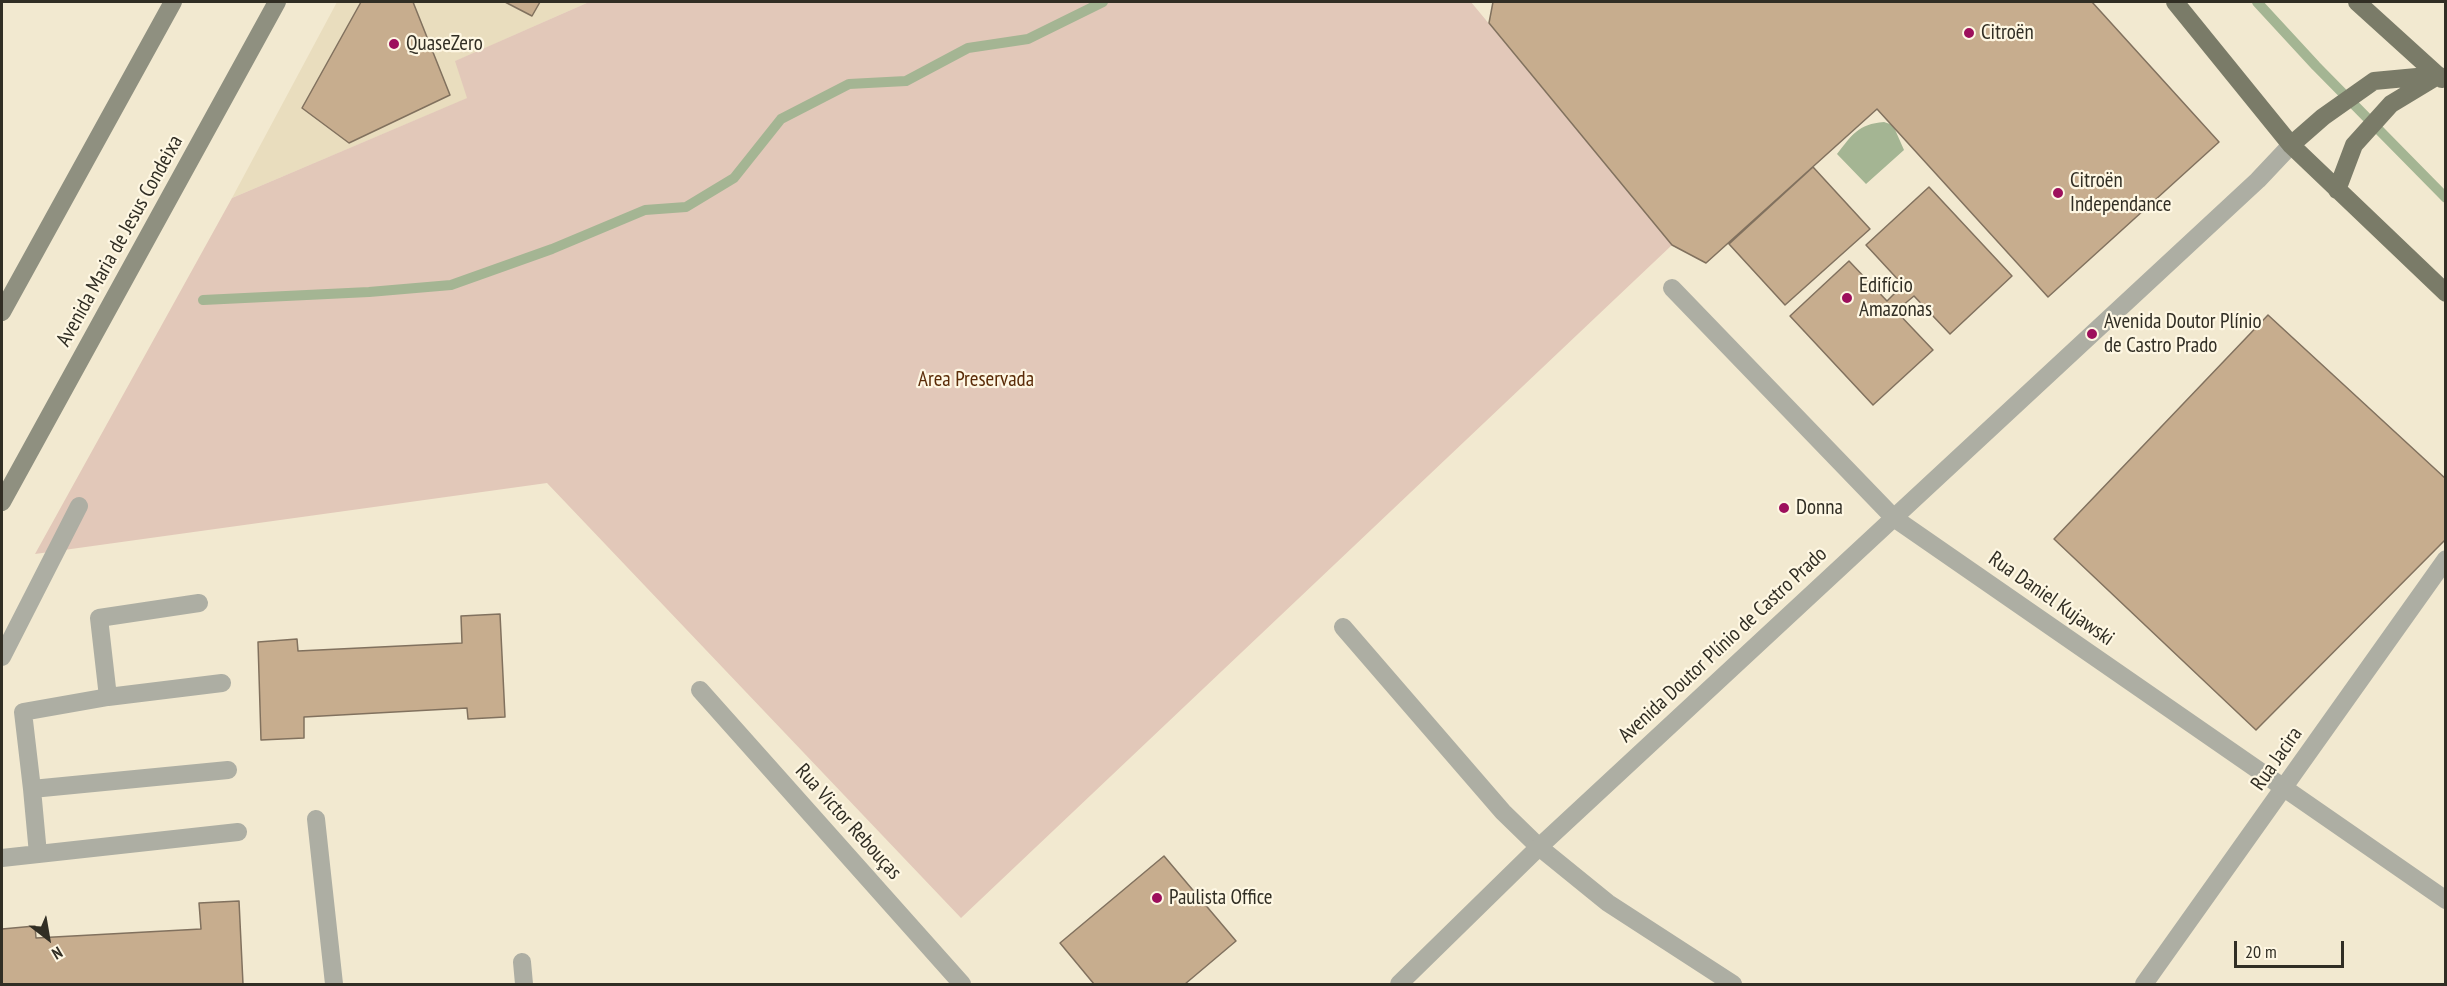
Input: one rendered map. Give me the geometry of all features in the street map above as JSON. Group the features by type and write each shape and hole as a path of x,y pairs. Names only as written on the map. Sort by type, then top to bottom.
{"main road":[{"path":"2,312 174,2"},
{"name":"Avenida Maria de Jesus Condeixa","path":"2,502 278,2"},
{"path":"2175,2 2291,145 2445,293"},
{"path":"2357,2 2442,79"},
{"path":"2291,145 2323,117 2374,81 2442,79"},
{"path":"2337,190 2354,145 2391,104 2442,79"}],"street":[{"name":"Avenida Doutor Plínio de Castro Prado","path":"1399,984 1539,847 2258,180 2291,145"},
{"name":"Rua Daniel Kujawski","path":"1672,288 1894,518 2445,900"},
{"path":"2,657 79,506"},
{"name":"Rua Jacira","path":"2144,984 2445,559"},
{"path":"108,697 99,618 199,603"},
{"path":"1343,627 1503,812 1539,847 1608,903 1733,984"},
{"path":"38,854 23,712 108,697 222,683"},
{"name":"Rua Victor Rebouças","path":"700,690 962,984"},
{"path":"32,789 228,770"},
{"path":"316,819 334,984"},
{"path":"2,858 238,832"},
{"path":"522,962 524,984"}],"shaded area":[{"path":"337,2 589,2 456,61 468,98 232,198"},
{"path":"1884,122 1893,125 1904,150 1866,184 1837,154 1856,132 1868,125"}],"green space":[{"name":"Area Preservada","path":"589,2 1471,2 1672,245 961,918 547,483 35,554 232,198 467,98 455,61"}],"building":[{"path":"361,2 413,2 450,95 349,143 302,108"},
{"path":"505,2 540,2 532,16"},
{"name":"Citroën Independance","path":"1493,2 2092,2 2219,142 2048,297 1877,109 1706,263 1672,245 1489,23"},
{"path":"1813,167 1870,229 1785,305 1729,244"},
{"name":"Edifício Amazonas","path":"1929,187 2012,276 1950,334 1914,296 1896,311 1933,350 1873,405 1790,316 1849,261 1887,301 1903,285 1866,245"},
{"path":"2268,315 2446,479 2446,539 2256,730 2054,539"},
{"path":"500,614 505,717 468,719 467,708 304,717 304,738 261,740 258,642 297,639 298,651 462,643 461,616"},
{"name":"Paulista Office","path":"1164,856 1236,941 1185,984 1094,984 1060,943"},
{"path":"239,901 243,984 2,984 2,929 35,926 36,938 201,929 199,903"}],"waterway":[{"path":"203,300 369,292 451,285 552,249 645,210 686,207 734,178 781,119 849,84 906,81 968,48 1028,39 1103,2"},
{"path":"2257,2 2316,66 2446,198"}],"place":[{"name":"Citroën","path":"1969,33"},
{"name":"QuaseZero","path":"394,44"},
{"name":"Citroën Independance","path":"2058,193"},
{"name":"Edifício Amazonas","path":"1847,298"},
{"name":"Avenida Doutor Plínio de Castro Prado","path":"2092,334"},
{"name":"Donna","path":"1784,508"},
{"name":"Paulista Office","path":"1157,898"}]}
